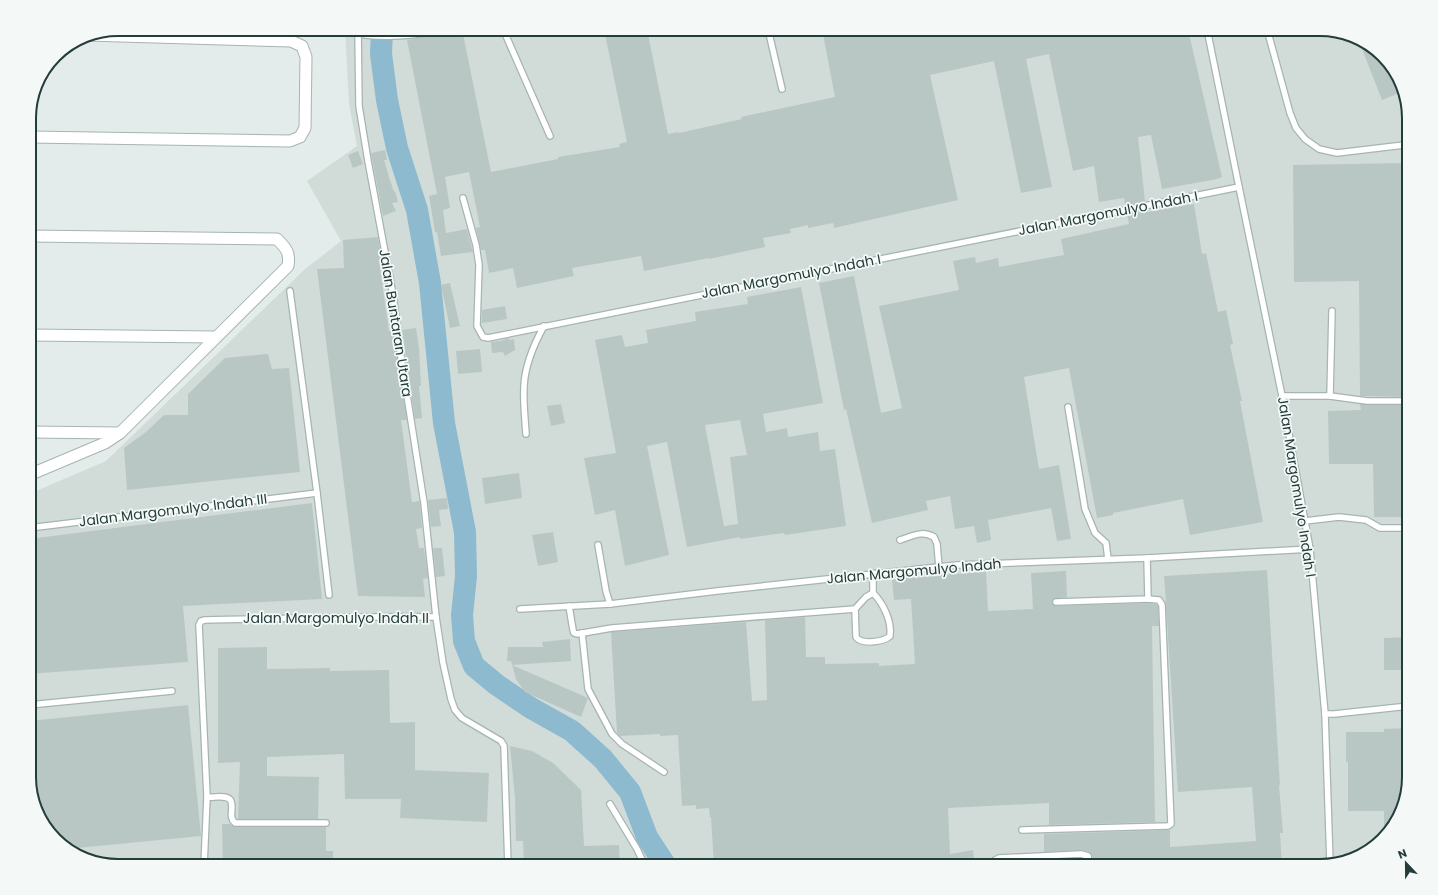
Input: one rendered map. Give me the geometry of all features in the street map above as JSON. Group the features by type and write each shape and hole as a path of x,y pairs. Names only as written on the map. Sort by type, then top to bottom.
{"street":[{"path":"36,137 290,141 300,137 305,128 306,57 302,46 292,41 121,36"},
{"path":"36,236 277,240 285,247 289,257 288,266 120,433 105,443 36,472"},
{"path":"36,335 215,337"},
{"path":"36,432 120,433"}],"lane":[{"name":"Jalan Buntaran Utara","path":"358,36 359,106 393,295 401,357 424,503 436,617"},
{"path":"369,36 411,36"},
{"path":"506,36 550,136"},
{"path":"770,36 782,89"},
{"name":"Jalan Margomulyo Indah I","path":"1208,36 1282,396 1310,550 1325,714 1330,858"},
{"path":"1269,36 1290,113 1296,128 1305,139 1319,149 1337,153 1402,145"},
{"name":"Jalan Margomulyo Indah I","path":"463,198 476,245 478,258 479,281 477,326 483,337 488,338 1239,187"},
{"path":"290,291 329,595"},
{"path":"1330,396 1332,311"},
{"path":"526,434 524,386 526,373 536,339 544,326"},
{"path":"1282,396 1330,396 1367,401 1402,400"},
{"path":"1068,407 1085,509 1096,533 1106,544 1108,559"},
{"name":"Jalan Margomulyo Indah III","path":"36,527 317,493"},
{"path":"1305,521 1339,517 1366,520 1380,528 1402,528"},
{"path":"900,540 918,534 927,533 934,537 937,544 939,567"},
{"path":"598,546 606,591 610,604"},
{"name":"Jalan Margomulyo Indah","path":"520,609 610,604 873,573 939,567 1310,550"},
{"path":"1147,558 1148,599"},
{"path":"855,609 856,637 858,640 862,642 884,640 889,638 891,631 888,618 879,600 873,593 873,573"},
{"path":"569,606 574,633 582,633 612,628 855,609 866,597 873,593"},
{"path":"1022,830 1168,826 1171,824 1162,605 1159,600 1148,599 1056,602"},
{"name":"Jalan Margomulyo Indah II","path":"206,797 199,625 201,621 384,616 436,617 443,663 455,710 462,718 501,741 504,746 508,859"},
{"path":"582,633 588,689 612,734 622,744 664,772"},
{"path":"36,704 172,692"},
{"path":"1325,714 1402,707"},
{"path":"204,859 206,797 226,797 229,799 231,802 232,818 235,823 326,823"},
{"path":"610,804 642,859"},
{"path":"997,859 1081,854 1088,856 1089,859"}],"shaded area":[{"path":"345,36 1320,36 1351,42 1370,53 1385,68 1394,82 1398,92 1402,113 1402,777 1396,808 1385,827 1370,842 1351,853 1320,859 118,859 87,853 68,842 56,831 44,813 40,803 36,782 36,491 106,461 304,270 341,241 307,181 357,146 349,104"}],"building":[{"path":"431,36 463,36 491,172 558,159 558,157 620,147 619,144 627,142 605,36 648,36 668,134 679,133 742,119 741,117 835,97 823,36 1190,36 1222,177 1162,189 1151,135 1138,137 1145,201 1125,206 1124,198 1099,202 1094,166 1073,171 1049,54 1026,59 1052,187 1021,193 994,61 930,75 958,200 834,228 833,223 808,228 808,225 790,229 791,233 763,238 765,247 709,259 644,271 641,256 572,268 574,276 517,288 513,268 489,273 485,250 481,250 476,228 480,227 469,172 445,177 450,208 443,210 446,233 467,229 473,252 441,256 429,196 437,194 407,40"},
{"path":"1361,47 1378,60 1385,68 1394,82 1398,92 1398,93 1382,100"},
{"path":"385,150 387,160 384,160 398,202 392,203 396,211 383,216 371,153"},
{"path":"358,151 363,164 353,168 348,155"},
{"path":"1402,163 1402,397 1360,396 1359,281 1294,282 1293,165"},
{"path":"1194,204 1202,254 1206,253 1218,312 1226,310 1233,344 1230,345 1242,401 1240,401 1263,522 1190,535 1183,499 1113,513 1113,515 1097,518 1069,368 1024,377 1039,469 1059,465 1071,539 1057,541 1051,508 988,520 991,540 977,543 974,526 955,529 950,496 926,501 928,510 872,523 846,409 844,410 819,283 854,276 881,413 902,408 879,306 959,290 953,261 975,257 976,263 998,258 999,267 1064,255 1061,239 1129,224 1127,214"},
{"path":"378,237 382,261 379,261 389,331 393,331 407,420 401,420 412,502 419,501 420,504 422,528 416,529 419,548 424,548 428,578 423,579 425,597 358,596 317,269 344,268 343,240"},
{"path":"450,283 460,326 450,328 441,285"},
{"path":"801,287 823,403 763,414 766,432 787,428 788,437 818,432 820,451 835,449 846,526 785,535 784,533 740,539 740,537 687,547 667,442 647,446 669,555 625,566 615,510 595,515 584,458 616,453 595,340 622,335 625,347 648,343 646,330 696,321 695,312 748,304 747,297","holes":["740,420 747,455 730,457 738,524 724,526 705,425"]},
{"path":"505,306 507,319 482,323 482,310"},
{"path":"416,328 419,348 421,386 419,386 422,418 415,419 402,330"},
{"path":"509,338 509,340 514,339 515,350 505,356 503,352 492,353 491,342"},
{"path":"480,349 482,372 458,374 456,351"},
{"path":"268,354 272,369 289,368 300,472 127,490 124,448 146,432 164,415 188,415 188,394 225,358"},
{"path":"561,404 565,423 551,426 547,406"},
{"path":"1360,404 1402,405 1402,517 1374,517 1373,464 1329,464 1328,411 1361,410"},
{"path":"519,473 522,498 485,504 482,478"},
{"path":"447,498 448,509 439,510 441,526 431,527 428,500"},
{"path":"312,503 322,599 183,606 188,662 36,673 36,538"},
{"path":"553,532 558,562 538,566 532,535"},
{"path":"433,548 442,548 445,576 436,577"},
{"path":"1267,570 1283,833 1280,833 1282,859 1093,859 1092,855 1089,852 1081,850 1044,852 1044,834 1170,830 1170,847 1256,841 1252,787 1178,792 1164,576"},
{"path":"1066,571 1067,597 1053,599 1052,603 1054,606 1148,603 1156,604 1158,606 1159,626 1152,626 1155,822 1049,825 1049,803 948,808 950,854 973,850 974,859 714,859 709,808 696,809 696,805 682,806 678,735 660,736 660,734 620,736 617,733 611,632 746,622 752,701 767,700 765,620 805,617 806,657 825,657 825,664 879,663 879,666 915,664 911,599 894,600 892,579 986,572 988,611 1033,609 1031,573"},
{"path":"1402,637 1402,670 1384,670 1384,638"},
{"path":"570,639 571,661 512,665 511,661 507,661 508,647 543,647 542,642"},
{"path":"267,647 267,669 330,668 330,671 389,670 390,723 415,722 415,770 489,773 487,822 400,818 401,799 345,799 344,754 267,757 267,776 319,777 318,819 238,819 240,762 218,763 218,648"},
{"path":"512,665 588,698 581,717 525,692 516,679"},
{"path":"188,705 201,836 77,848 68,842 56,831 44,813 40,803 36,782 36,720"},
{"path":"1402,728 1402,777 1399,798 1391,818 1386,826 1384,826 1384,811 1348,811 1348,762 1346,762 1346,732 1384,732 1384,729"},
{"path":"510,746 532,751 553,763 581,790 584,846 619,845 620,859 524,859 523,841 516,841 515,798"},
{"path":"222,824 230,824 235,827 326,827 326,851 333,851 333,859 223,859"},
{"path":"1081,858 1084,859 1062,859"}],"waterway":[{"path":"382,36 381,54 387,100 397,148 417,210 430,283 444,423 465,532 466,576 462,615 464,641 474,666 497,685 531,708 572,731 603,759 630,792 647,837 661,859"}]}
